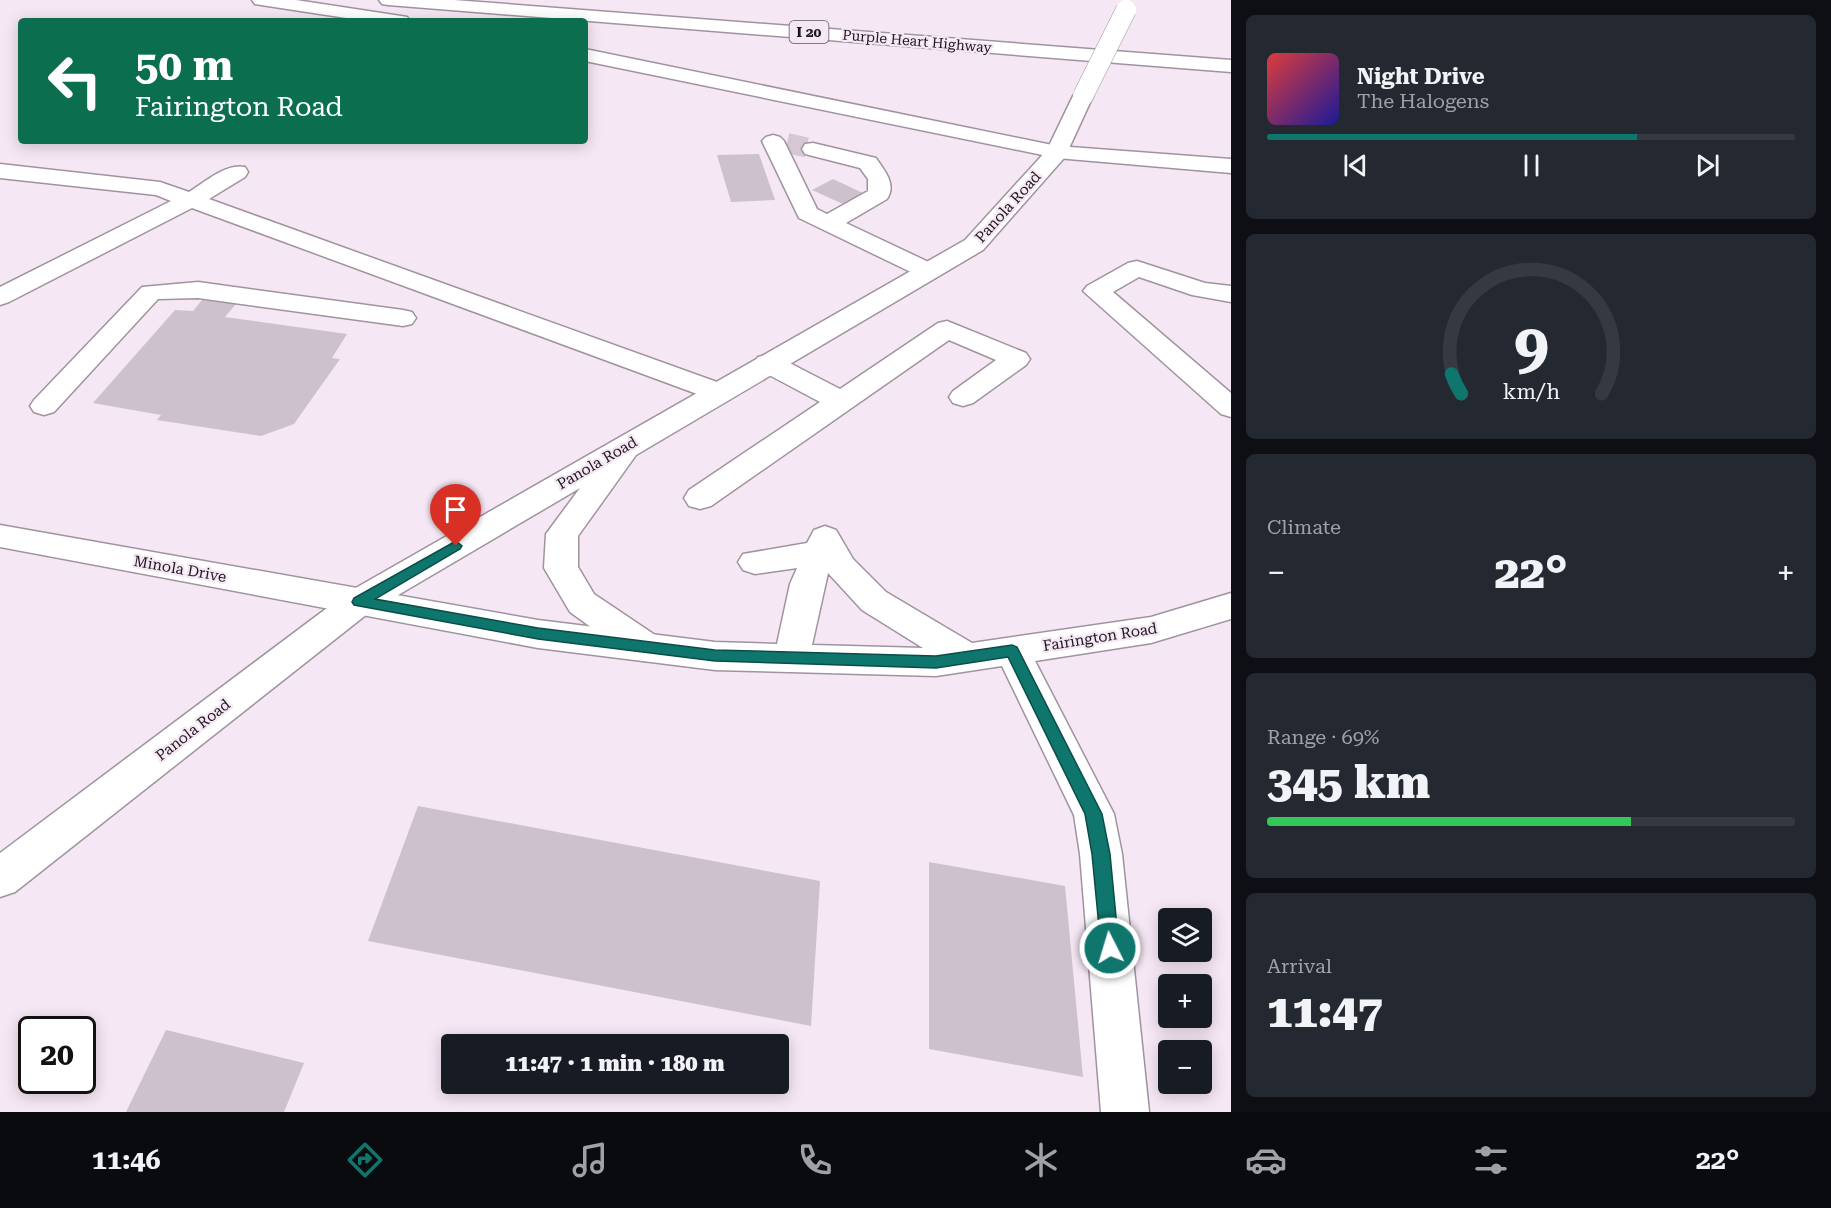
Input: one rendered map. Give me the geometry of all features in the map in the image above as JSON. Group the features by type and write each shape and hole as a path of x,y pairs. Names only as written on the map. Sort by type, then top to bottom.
{"main road":[{"path":"261,0 381,18"},
{"name":"Purple Heart Highway","path":"388,0 1231,66"},
{"name":"Panola Road","path":"0,878 359,602 974,245 1057,152 1129,5"},
{"path":"1092,35 1128,38"},
{"path":"588,56 1057,152 1161,162 1231,165"},
{"path":"780,142 807,213 928,271"},
{"path":"813,149 868,163 879,179 879,194 828,223"},
{"path":"0,171 160,189 718,392"},
{"path":"0,297 191,200 237,172"},
{"path":"1231,294 1201,290 1137,268 1096,291 1231,408"},
{"path":"44,406 151,292 198,290 404,318"},
{"path":"700,498 947,329 1016,359 963,396"},
{"path":"768,363 841,401"},
{"path":"629,444 562,534 561,568 582,603 645,647"},
{"name":"Minola Drive","path":"0,536 359,602"},
{"path":"792,658 807,584 825,538 841,567 874,601 967,657"},
{"path":"755,562 819,553"},
{"name":"Fairington Road","path":"359,602 538,634 715,656 936,662 1151,630 1231,606"},
{"path":"1012,651 1094,814 1101,854 1125,1112"}],"building":[{"path":"759,154 775,200 731,202 717,155"},
{"path":"833,179 865,194 845,205 812,190"},
{"path":"202,300 236,304 225,317 347,334 332,358 340,359 294,424 261,436 157,420 161,415 93,403 175,310 193,311"},
{"path":"418,806 820,881 811,1026 368,941"},
{"path":"929,862 1065,886 1083,1077 929,1049"},
{"path":"166,1030 304,1063 284,1112 126,1112"}],"tunnel":[{"path":"787,143 813,149"}],"route":[{"path":"456,546 359,602 538,634 715,656 936,662 1012,651 1094,814 1101,854 1110,948"}]}
